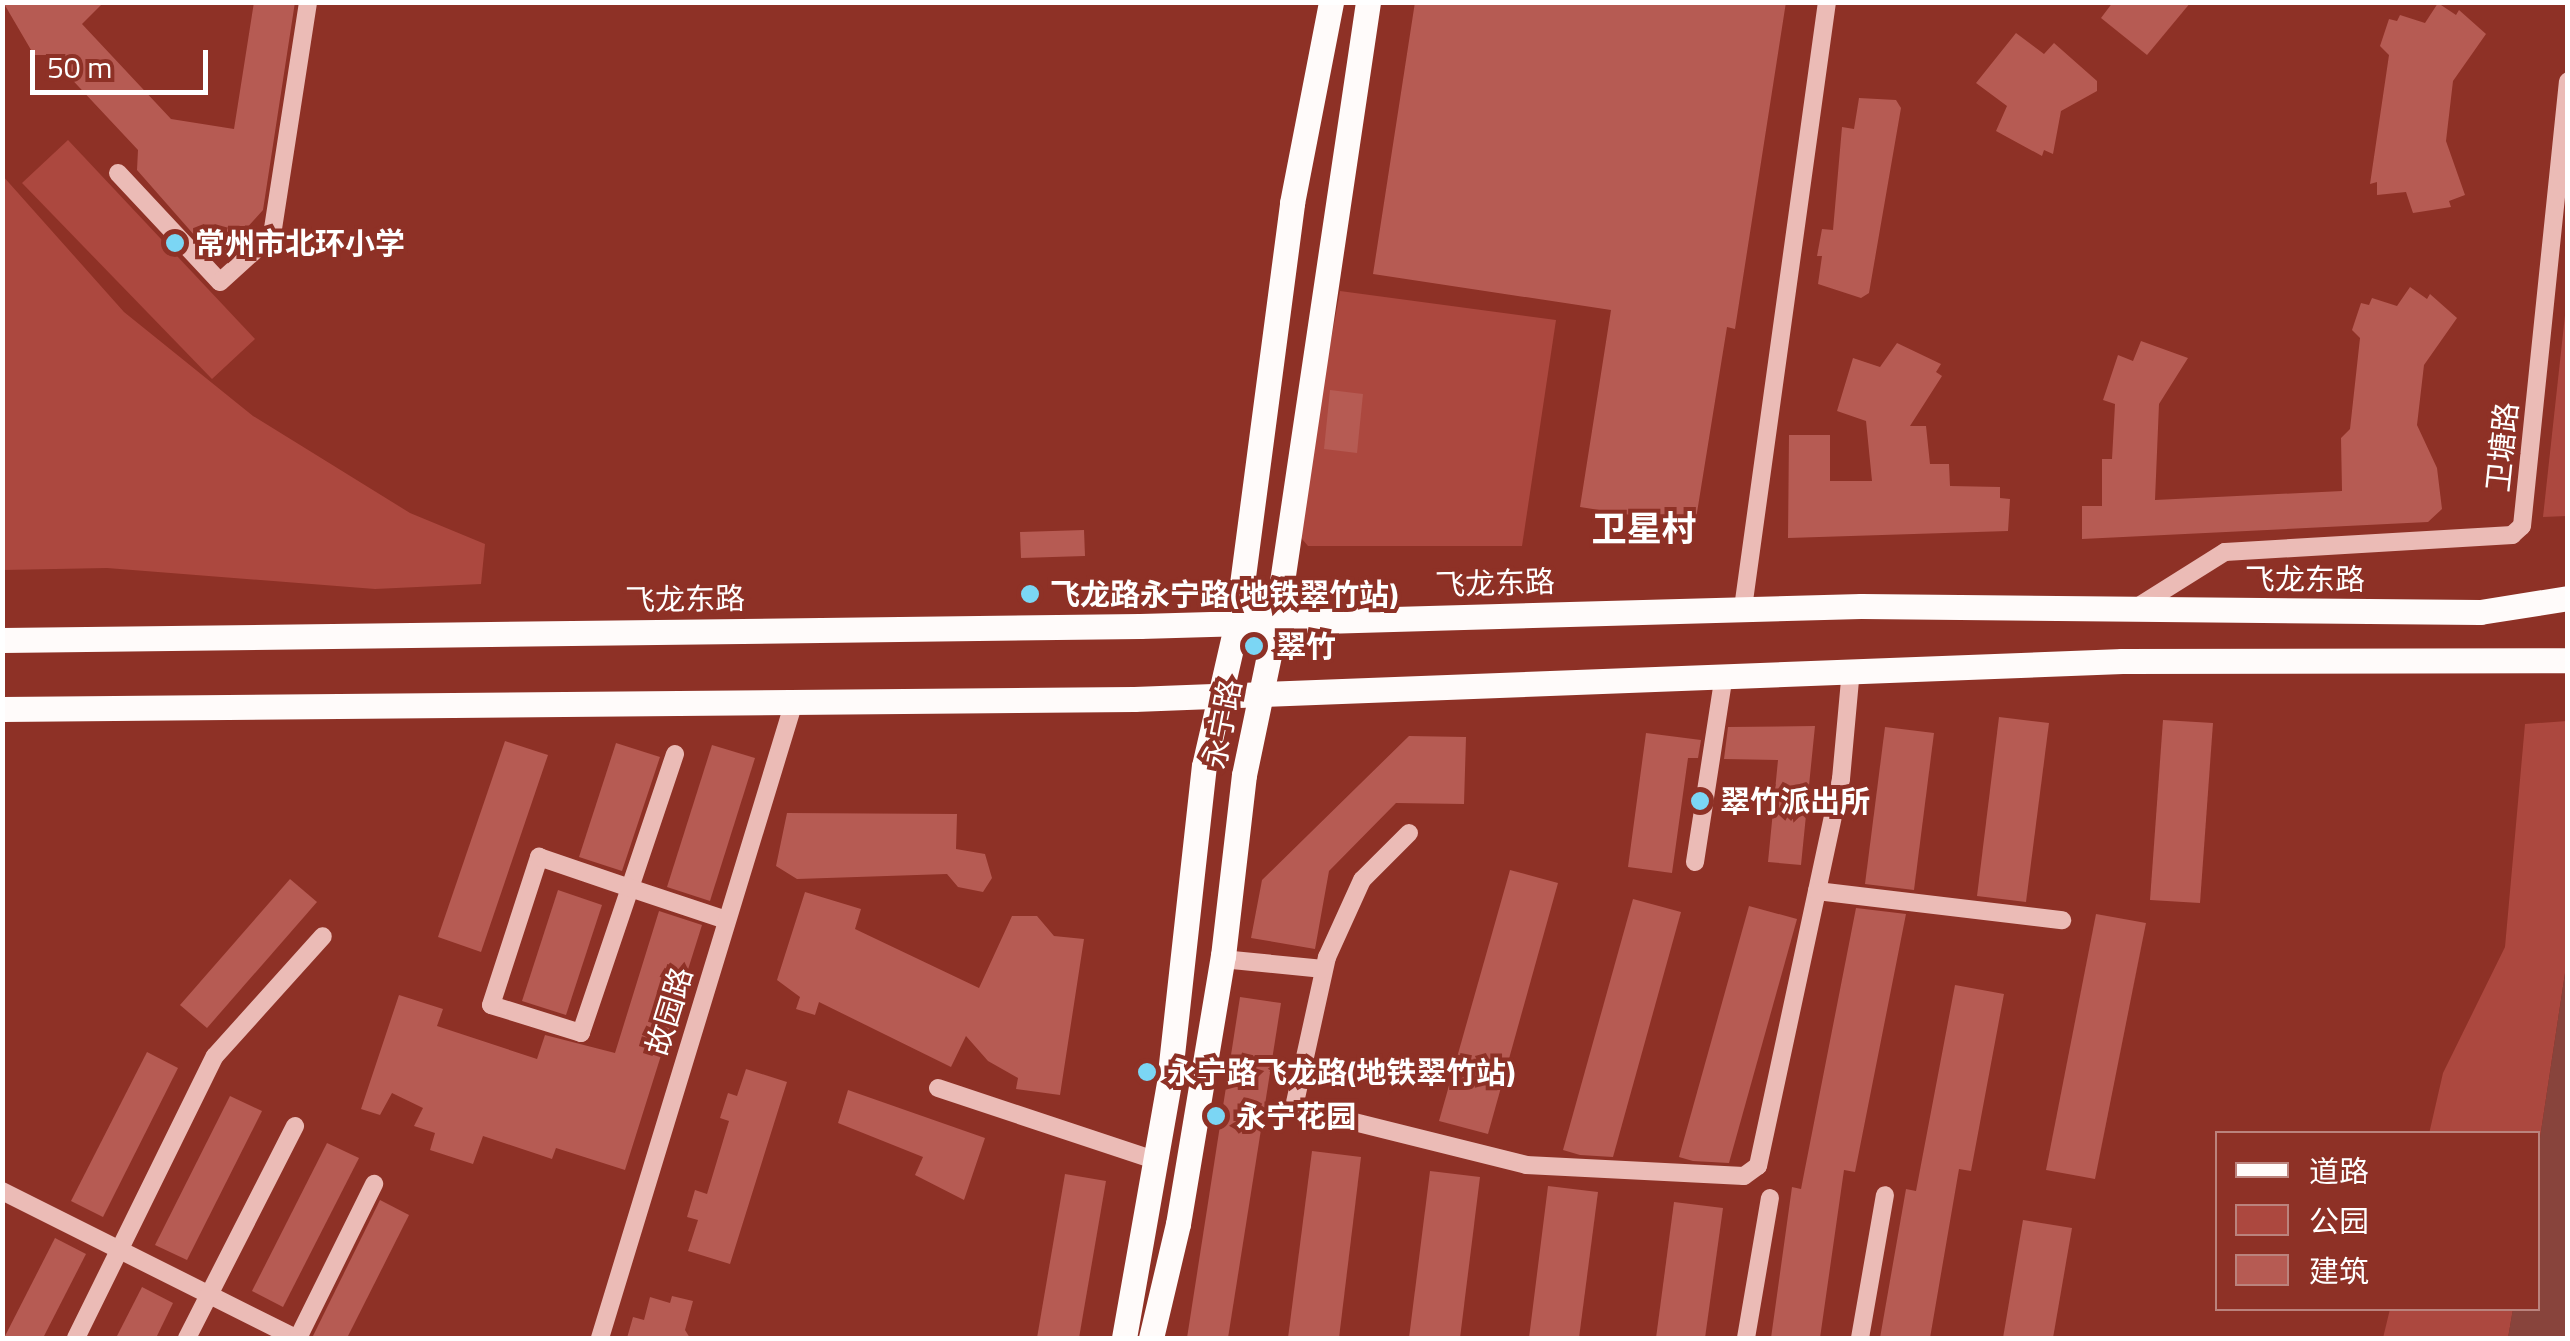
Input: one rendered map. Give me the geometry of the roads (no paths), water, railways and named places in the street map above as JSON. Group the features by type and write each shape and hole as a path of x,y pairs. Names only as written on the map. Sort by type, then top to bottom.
{"main road":[{"name":"永宁路","path":"1124,1338 1156,1160 1204,766 1237,622 1292,204 1330,2"},
{"name":"永宁路","path":"1152,1338 1178,1224 1222,959 1368,2"},
{"name":"飞龙东路","path":"2,640 1276,622 1744,608 2480,612 2568,598"},
{"path":"2,709 1219,694 2122,660 2568,660"}],"street":[{"path":"118,174 220,282 272,236 308,2"},
{"path":"1744,608 1828,2"},
{"name":"卫塘路","path":"2130,612 2226,552 2512,535 2522,526 2568,82"},
{"path":"1409,834 1362,880 1324,970 1294,1107 1526,1165 1744,1176 1758,1166 1841,779 1851,670"},
{"path":"1695,862 1724,674"},
{"name":"故园路","path":"600,1338 794,702"},
{"path":"675,754 630,888 582,1033 491,1005 539,857 630,888 726,920"},
{"path":"1817,890 2062,920"},
{"path":"76,1338 215,1056 323,936"},
{"path":"1222,959 1324,970"},
{"path":"938,1088 1156,1160"},
{"path":"187,1338 296,1126"},
{"path":"2,1191 296,1338 374,1184"},
{"path":"1860,1338 1885,1195"},
{"path":"1746,1338 1770,1198"}],"place":[{"name":"常州市北环小学","path":"175,243"},
{"name":"飞龙路永宁路(地铁翠竹站)","path":"1030,594"},
{"name":"翠竹","path":"1254,646"},
{"name":"翠竹派出所","path":"1700,801"},
{"name":"永宁路飞龙路(地铁翠竹站)","path":"1147,1072"},
{"name":"永宁花园","path":"1216,1116"}],"district":[{"name":"卫星村","path":"1644,528"}]}
